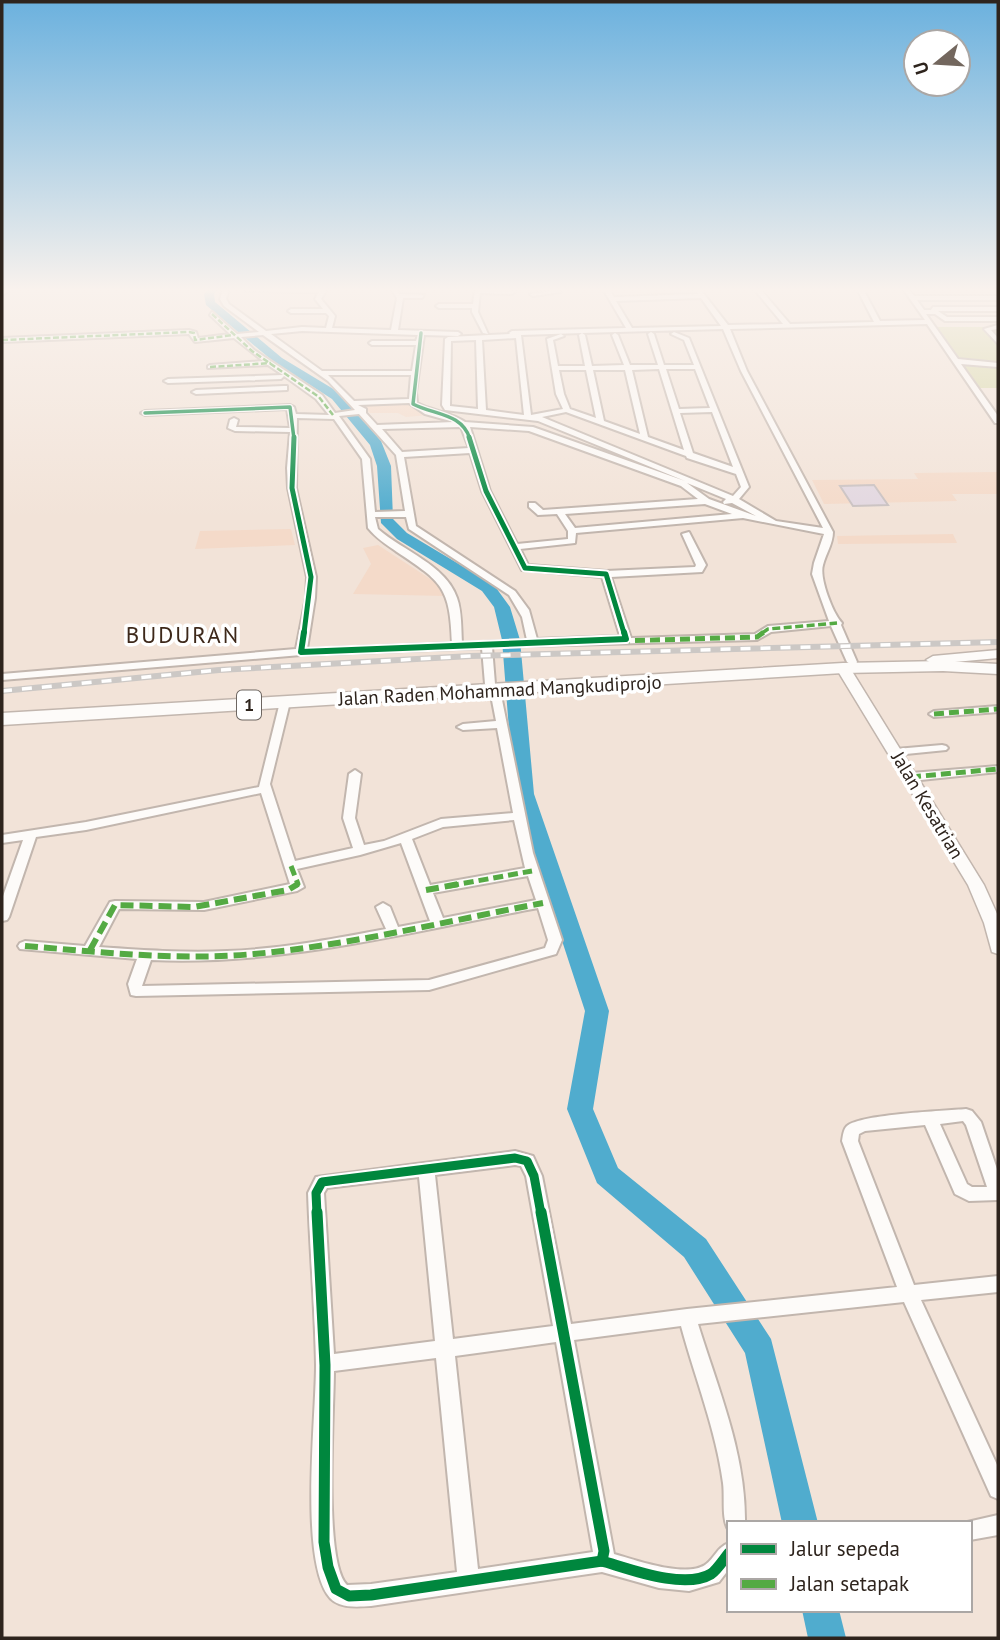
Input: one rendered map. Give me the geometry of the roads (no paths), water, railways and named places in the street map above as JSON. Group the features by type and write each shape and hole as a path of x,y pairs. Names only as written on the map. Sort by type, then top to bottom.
{"highway":[{"name":"Jalan Raden Mohammad Mangkudiprojo","path":"2,719 933,660 998,662"},
{"name":"Jalan Raden Mohammad Mangkudiprojo","path":"847,665 998,668"},
{"name":"Jalan Raden Mohammad Mangkudiprojo","path":"216,704 285,702 494,687"},
{"name":"Jalan Raden Mohammad Mangkudiprojo","path":"2,711 183,706"}],"street":[{"path":"277,366 292,412 293,495 310,567 310,595 301,652"},
{"path":"277,366 319,397 336,415 366,458 372,515 370,523 376,532 437,574 451,589 457,611 457,646"},
{"path":"210,367 280,366"},
{"path":"303,366 318,373 358,408 400,455 408,493 404,514 417,532 482,571 517,599 531,626 533,644"},
{"path":"413,402 416,366"},
{"path":"447,366 446,404 452,409 528,418 629,455 729,497 774,523"},
{"path":"482,366 482,414"},
{"path":"522,366 528,418"},
{"path":"741,366 829,532 817,573 837,623 847,665"},
{"path":"959,366 998,421"},
{"path":"664,367 690,456"},
{"path":"718,505 745,490 739,472 696,367 555,368 562,404 567,410 647,443 658,444 739,472"},
{"path":"963,372 998,367"},
{"path":"589,368 601,423"},
{"path":"628,368 647,443"},
{"path":"318,373 415,373"},
{"path":"168,381 281,377"},
{"path":"196,392 303,385"},
{"path":"145,413 292,412 336,415 358,408 413,402 428,412 454,418 466,428 486,491 516,547 523,566 529,570 606,574 699,570 701,565 686,534"},
{"path":"528,418 567,410"},
{"path":"676,411 714,410"},
{"path":"234,420 232,428 235,429 293,430"},
{"path":"376,427 518,427 552,434 684,484 706,501 744,516 829,532"},
{"path":"400,455 473,450"},
{"path":"629,455 639,452"},
{"path":"532,505 539,513 729,497"},
{"path":"516,547 570,542 574,539 560,512"},
{"path":"372,515 404,514"},
{"path":"572,531 744,516"},
{"path":"606,574 626,634 626,639 617,641"},
{"path":"2,677 301,652 757,637 768,629 837,623"},
{"path":"146,954 135,984 135,992 429,985 551,951 555,940 532,872 519,816 487,645"},
{"name":"Jalan Raden Mohammad Mangkudiprojo","path":"933,660 998,654"},
{"name":"Jalan Kesatrian","path":"847,665 988,907 998,948"},
{"path":"90,950 114,905 194,907 291,890 298,884 265,789 265,773 285,702"},
{"path":"933,714 998,709"},
{"path":"463,727 503,724"},
{"path":"896,752 942,748"},
{"path":"911,777 998,769"},
{"path":"355,774 349,818 360,851"},
{"path":"2,839 265,789"},
{"path":"291,866 360,851 405,838 441,823 519,816"},
{"path":"2,916 31,835"},
{"path":"405,838 437,921"},
{"path":"426,890 532,872"},
{"path":"25,946 203,956 254,954 322,946 437,921 543,903"},
{"path":"383,907 393,931"},
{"path":"931,1120 961,1189 969,1194 998,1193 972,1122 966,1115 862,1125 852,1131 850,1141 909,1294 998,1489"},
{"path":"602,1561 604,1551 534,1176 527,1161 515,1158 333,1178 318,1185 325,1364 325,1530 327,1564 334,1586 340,1593 350,1597 602,1561 659,1577 690,1580 711,1574 727,1555"},
{"path":"426,1169 469,1581"},
{"path":"325,1364 687,1317 998,1284"},
{"path":"687,1317 728,1463 735,1497 735,1521"},
{"path":"972,1530 998,1525"}],"waterway":[{"path":"287,366 336,396 376,444 384,466 386,520 402,536 488,588 502,607 511,640 524,794 597,1011 580,1109 607,1175 695,1248 760,1349 800,1521"},
{"path":"820,1612 827,1638"}],"railway":[{"path":"2,691 219,670 471,656 998,642"}],"district":[{"name":"BUDURAN","path":"183,635"}]}
